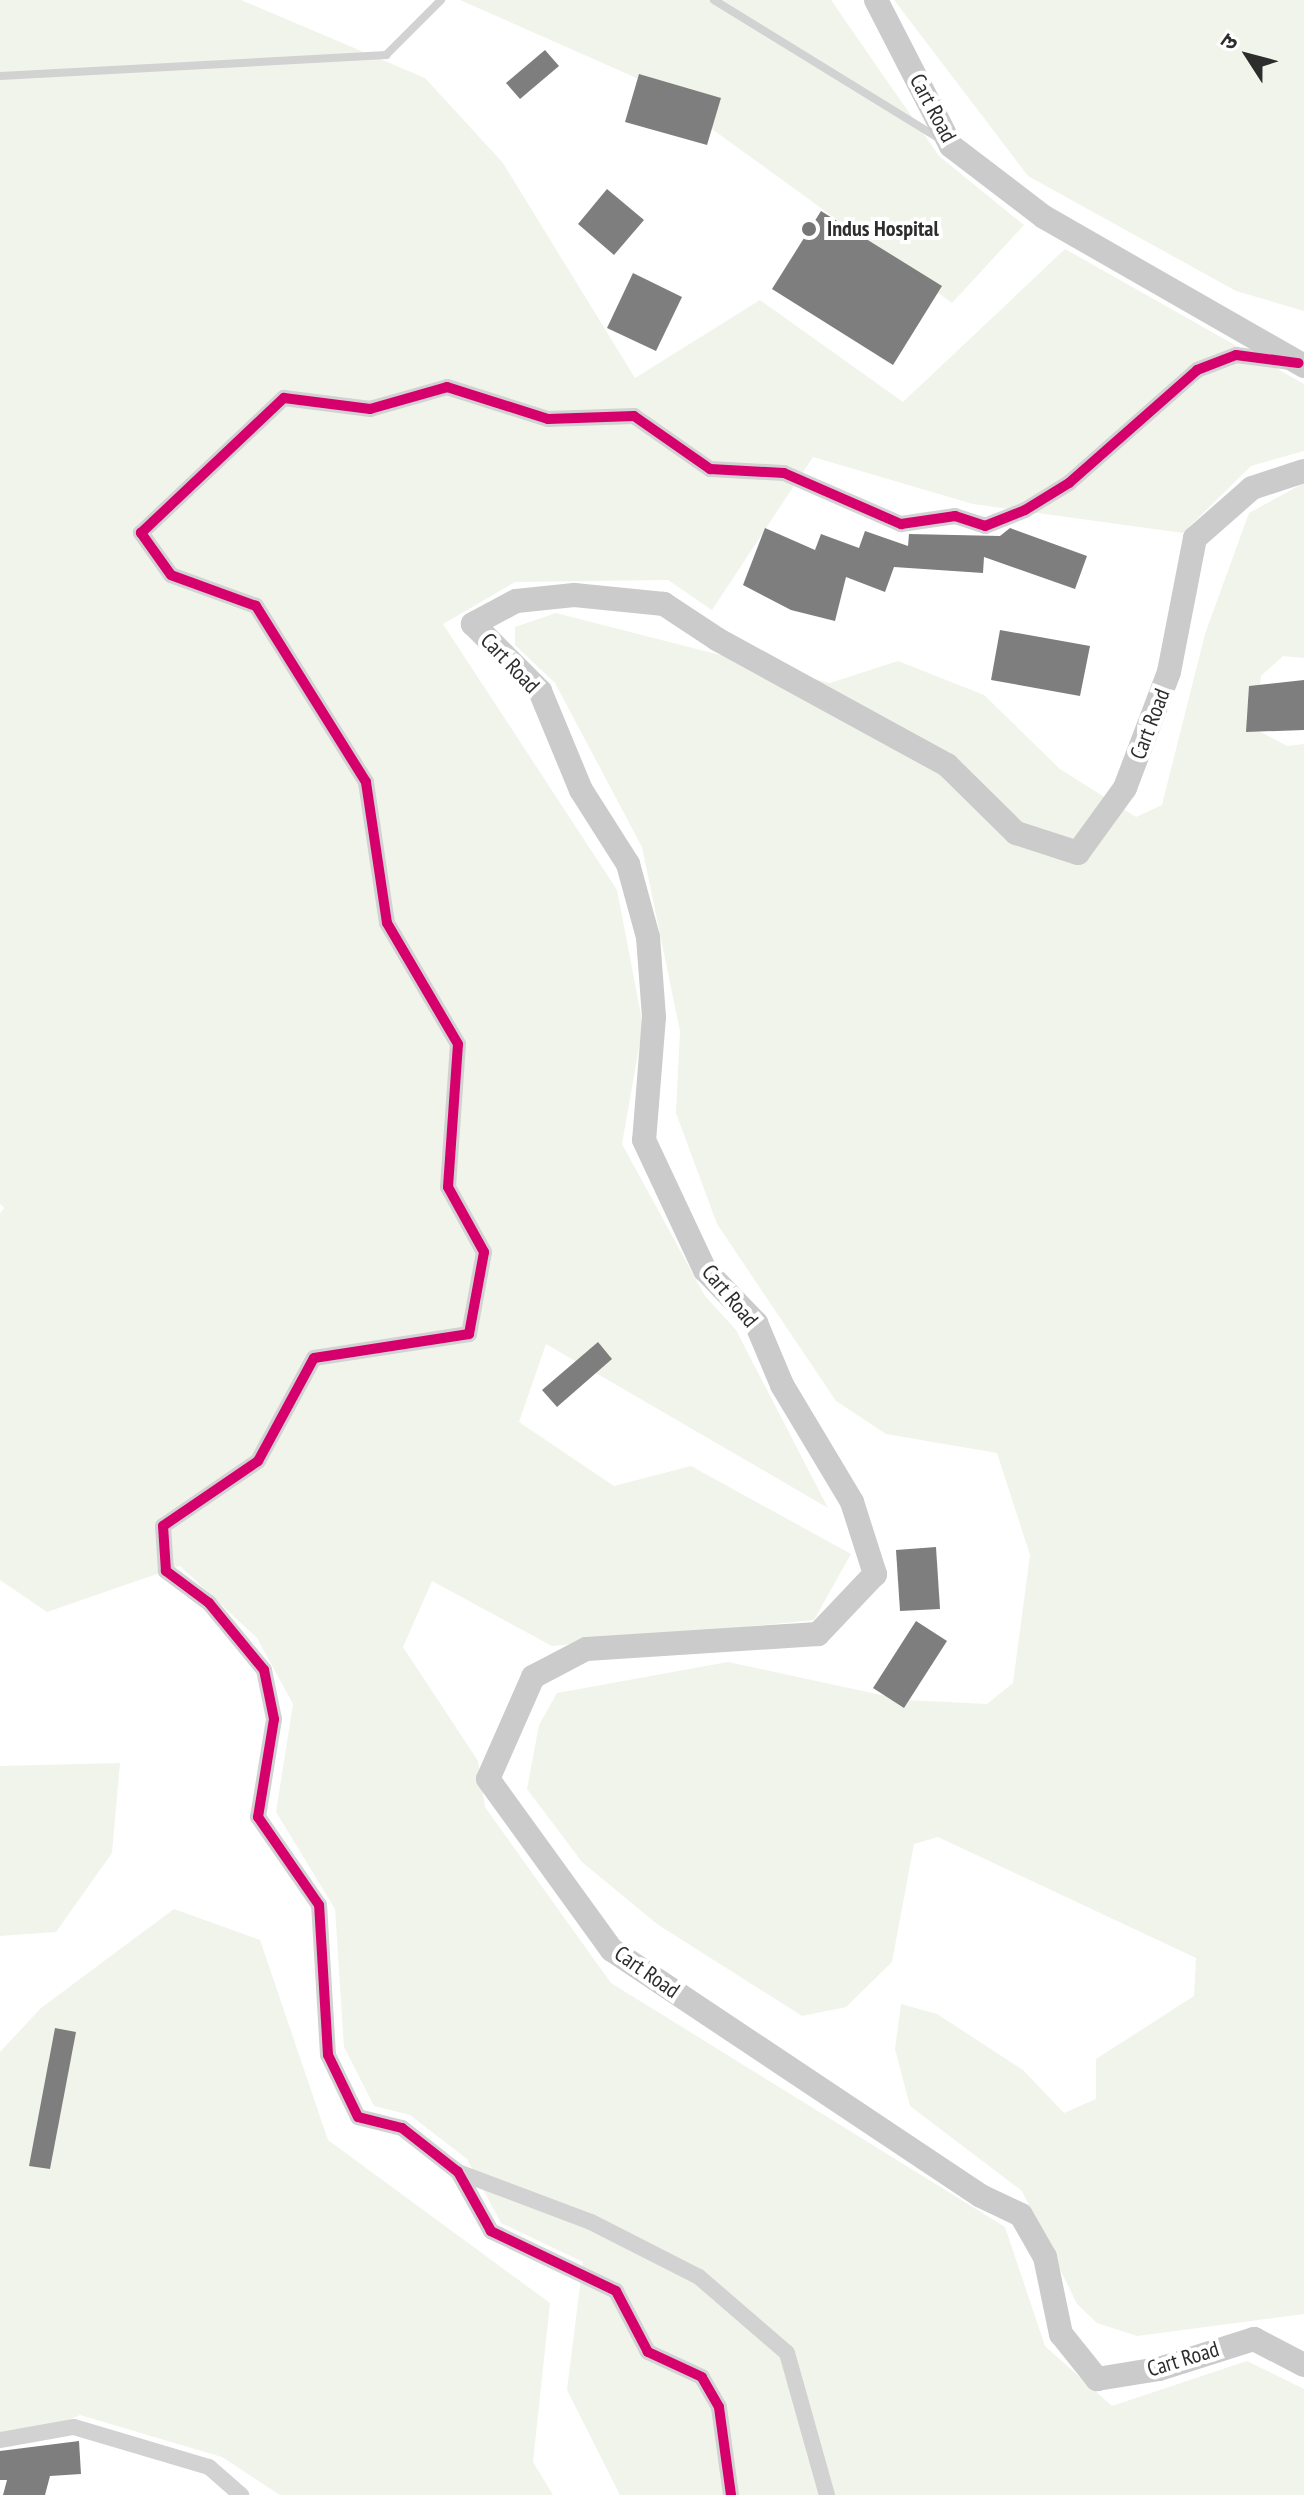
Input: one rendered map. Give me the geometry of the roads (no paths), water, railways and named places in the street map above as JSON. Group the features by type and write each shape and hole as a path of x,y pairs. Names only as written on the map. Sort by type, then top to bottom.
{"main road":[{"name":"Cart Road","path":"876,0 951,146 1044,217 1301,364"},
{"name":"Cart Road","path":"1304,471 1252,488 1195,538 1169,672 1125,788 1078,853 1016,833 947,765 717,639 664,604 574,595 516,601 473,624 540,691 581,790 628,864 648,937 654,1017 644,1140 705,1270 756,1323 782,1385 852,1502 875,1574 818,1634 586,1649 533,1677 488,1779 612,1950 981,2196 1021,2215 1045,2257 1061,2334 1097,2379 1159,2369 1254,2339 1304,2365"}],"street":[{"path":"827,2495 787,2353 699,2277 591,2222 458,2172 402,2128 358,2117 328,2055 319,1905 258,1817 274,1719 264,1670 209,1603 166,1571 163,1526 258,1461 314,1358 469,1334 484,1252 448,1187 458,1044 387,923 366,782 256,606 171,575 141,533 284,398 370,409 447,387 548,419 634,416 710,469 784,473 901,524 955,516 985,526 1025,510 1069,483 1197,370 1236,355 1301,364"},
{"path":"458,2172 491,2231 616,2291 648,2352 702,2377 719,2407 731,2495"},
{"path":"0,2440 74,2427 209,2467 241,2495"}],"lane":[{"path":"0,76 386,55 441,0"},
{"path":"714,0 951,146"}],"place":[{"name":"Indus Hospital","path":"809,229"}]}
